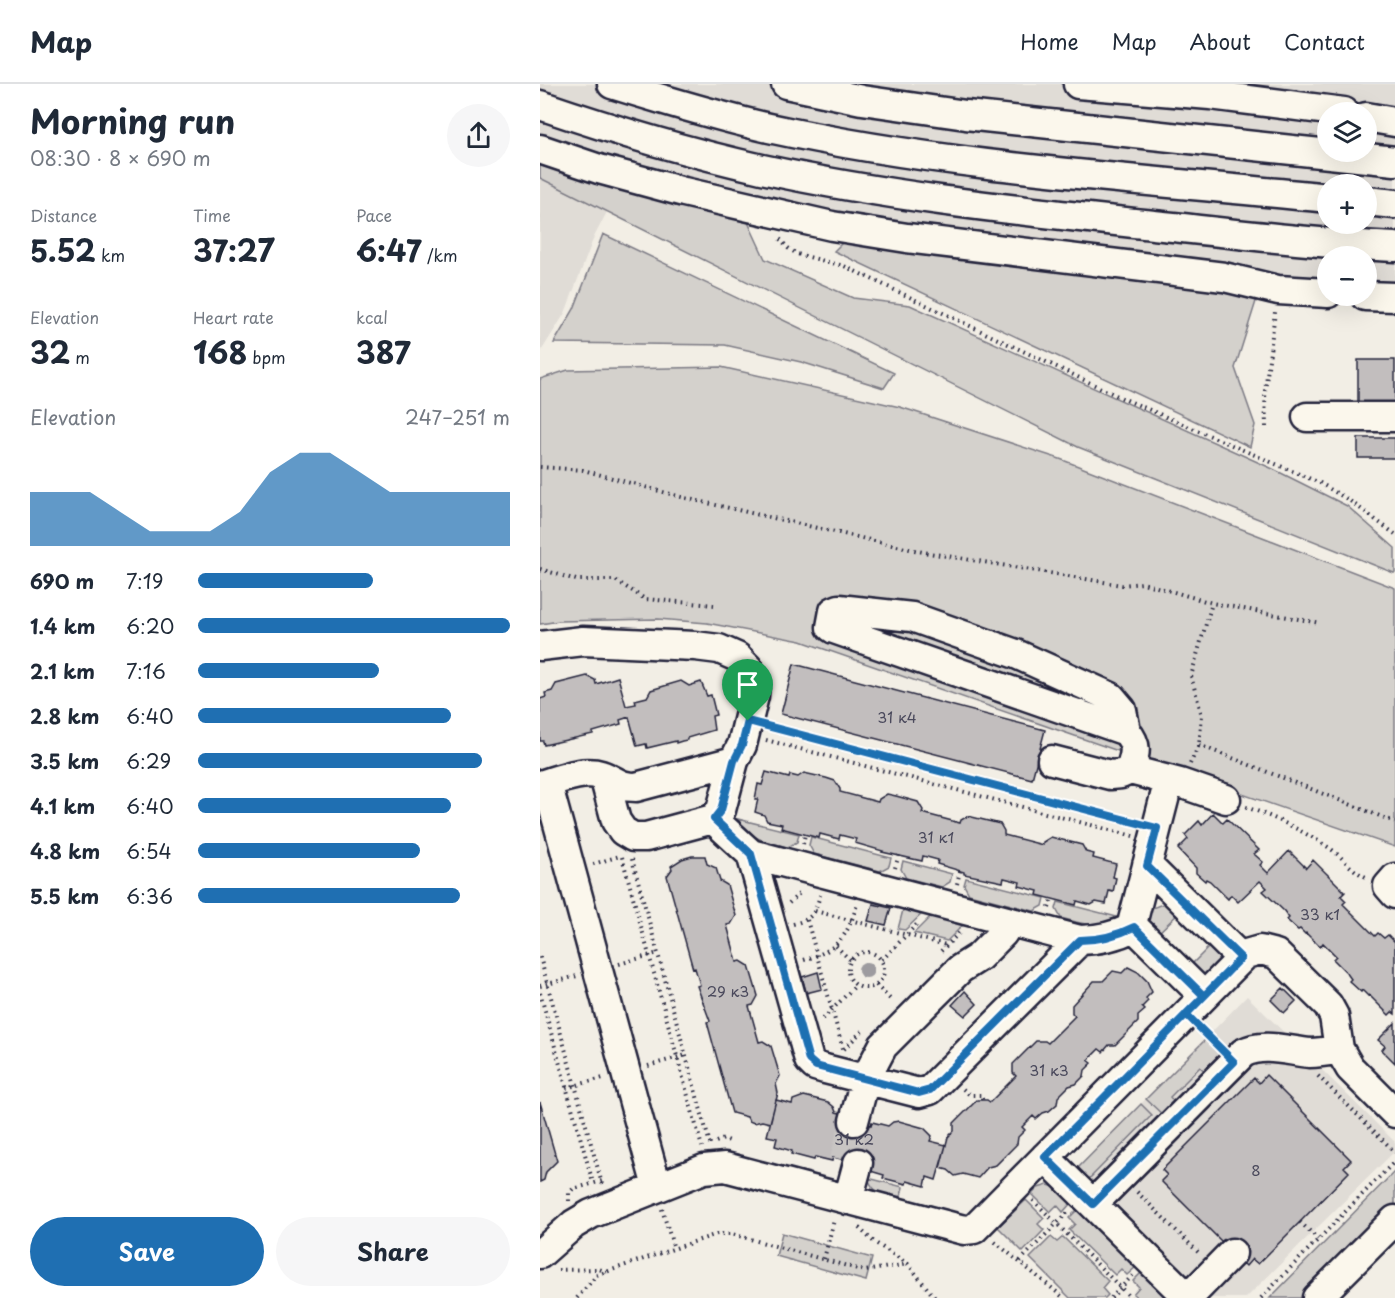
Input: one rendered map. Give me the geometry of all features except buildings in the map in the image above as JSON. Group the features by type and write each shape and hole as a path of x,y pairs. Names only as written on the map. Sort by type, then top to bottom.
{"street":[{"path":"612,84 769,128 894,150 1014,167 1317,197"},
{"path":"786,84 862,100 966,115 1395,161"},
{"path":"1078,84 1210,95 1317,109"},
{"path":"540,105 676,148 762,169 863,188 948,202 1051,214 1331,244 1395,247"},
{"path":"1377,119 1395,122"},
{"path":"540,149 599,169 832,226 908,238 1224,277 1278,290 1317,292"},
{"path":"1377,202 1395,204"},
{"path":"1377,296 1395,297"},
{"path":"1307,417 1395,417"},
{"path":"1126,731 834,630 831,627 834,611 839,609 912,617 1016,654 1111,697 1122,710 1126,731 1134,741 1137,753 1131,770"},
{"path":"540,646 583,641 695,646 719,649 737,657 748,668 754,682 754,696 742,745 734,761 721,810 714,819 646,837 627,847 623,831 616,821 604,776"},
{"path":"1052,760 1110,775 1131,770 1175,781 1226,799"},
{"path":"658,1193 543,784 593,773 604,776 623,787 636,788 734,761"},
{"path":"1175,781 1152,845 1133,920 1134,927 1195,1005"},
{"path":"714,819 751,854 822,885 862,883 1080,940 1096,940 1134,927"},
{"path":"1152,845 1241,958"},
{"path":"751,854 783,927 783,966 809,1060 816,1066 872,1081 919,1093 930,1090 1080,940"},
{"path":"861,1123 883,1046 960,969 979,957 1003,933 1010,922"},
{"path":"545,1263 574,1224 591,1214 658,1193 704,1169 724,1167 842,1209 964,1230 974,1229 1241,958 1260,950 1276,954 1328,1005 1334,1016 1339,1049 1350,1068 1395,1113"},
{"path":"1082,1207 1121,1175 1243,1053 1251,1048 1262,1047 1312,1053 1339,1049"},
{"path":"1045,1157 1082,1207 1188,1298 1224,1261"},
{"path":"842,1209 851,1161"},
{"path":"1317,1298 1395,1221"}],"path":[{"path":"760,210 788,248 797,254 844,266 1122,398 1320,483 1350,501 1395,534"},
{"path":"1266,427 1265,391 1278,290"},
{"path":"540,467 583,470 696,501 923,552 1122,585 1143,583 1212,603 1320,623"},
{"path":"540,569 576,580 615,580 645,599 714,605"},
{"path":"1175,781 1199,745 1202,716 1191,676 1212,603"},
{"path":"746,728 1152,845"},
{"path":"746,728 1152,845"},
{"path":"1199,745 1395,822"},
{"path":"1226,799 1317,840 1334,851 1355,872 1393,886"},
{"path":"627,847 631,854 710,1144"},
{"path":"627,847 705,1158"},
{"path":"783,966 817,956 836,946 852,920 862,883"},
{"path":"783,927 807,920 815,911 822,885"},
{"path":"783,927 789,903 800,892 822,885"},
{"path":"882,960 938,903"},
{"path":"815,911 947,945"},
{"path":"807,920 843,1050"},
{"path":"836,946 850,960"},
{"path":"866,951 875,953 882,960 885,969 882,978 876,985 866,988 856,985 850,978 848,969 850,960 866,951"},
{"path":"540,957 603,1189"},
{"path":"803,1039 856,985"},
{"path":"876,985 892,1001"},
{"path":"540,993 593,1183"},
{"path":"1195,1005 1234,1062"},
{"path":"1317,1074 1395,1152"},
{"path":"963,1089 970,1095 982,1095 982,1100"},
{"path":"1261,1298 1395,1161"},
{"path":"1121,1175 1224,1261"},
{"path":"658,1193 674,1249"},
{"path":"1026,1193 1131,1298"},
{"path":"1020,1261 1057,1224 1082,1207"},
{"path":"824,1260 842,1209 874,1242 908,1264 935,1298"},
{"path":"1300,1222 1318,1239"},
{"path":"577,1298 597,1275 717,1234 732,1234 865,1271 908,1264"},
{"path":"994,1240 1064,1298"},
{"path":"545,1263 559,1270 599,1269 607,1272"},
{"path":"1111,1298 1135,1274"}],"shaded area":[{"path":"540,84 1395,84 1395,294 1377,293 1377,246 1317,246 1317,292 845,240 540,156"},
{"path":"540,156 747,220 765,259 853,298 910,305 1273,469 1347,506 1395,548 1395,572 1078,447 540,178"},
{"path":"540,178 607,212 594,237 565,313 540,353"},
{"path":"603,234 894,373 884,388 801,362 725,345 554,343 574,309"},
{"path":"845,240 1259,292 1235,368 1255,425 1250,447 834,251"},
{"path":"721,367 900,407 1060,459 1395,588 1395,847 801,641 707,623 658,619 559,621 540,624 540,379 568,370"},
{"path":"738,819 799,834 797,842 788,847 759,839 747,831"},
{"path":"811,837 891,858 889,866 880,871 814,854 809,845"},
{"path":"903,861 952,874 950,882 942,887 906,878 901,869"},
{"path":"966,878 1045,898 1043,906 1034,911 969,894 964,885"},
{"path":"1058,902 1117,917 1096,925 1076,922 1061,918 1056,909"},
{"path":"1165,903 1174,904 1181,911 1155,936 1144,915 1147,910"},
{"path":"907,907 926,910 905,930 898,929 903,910"},
{"path":"935,912 962,920 963,925 947,941 914,933"},
{"path":"1213,943 1222,959 1220,967 1202,978 1188,968"},
{"path":"1247,996 1395,1142 1395,1151 1246,1298 1204,1298 1076,1170"},
{"path":"1207,1038 1226,1056 1208,1074 1200,1067 1170,1097 1177,1106 1165,1117 1146,1099"},
{"path":"1141,1104 1152,1115 1088,1180 1076,1170"},
{"path":"1395,1171 1395,1205 1301,1298 1270,1298"},
{"path":"868,1178 903,1187 900,1200 876,1191"},
{"path":"1048,1185 1058,1188 1072,1202 1063,1212 1057,1205 1050,1212 1032,1194 1038,1188"},
{"path":"1026,1200 1044,1218 1038,1224 1044,1230 1023,1252 998,1227"},
{"path":"1079,1208 1137,1266 1127,1275 1121,1269 1115,1275 1069,1230 1075,1224 1069,1218"},
{"path":"782,1233 872,1258 866,1281 776,1256"},
{"path":"1051,1237 1057,1242 1063,1237 1108,1281 1102,1288 1108,1295 1105,1298 1070,1298 1030,1258"},
{"path":"1143,1271 1170,1298 1138,1298 1133,1294 1139,1287 1133,1281"}],"tunnel":[{"path":"844,1160 854,1121"}],"route":[{"path":"748,721 721,810 714,819 751,854 809,1060 816,1066 919,1093 930,1090 1080,940 1096,940 1134,927 1204,996 1186,1014 1234,1062 1093,1204 1045,1157 1139,1062 1204,996 1241,958 1147,866 1157,828 748,721"}]}
